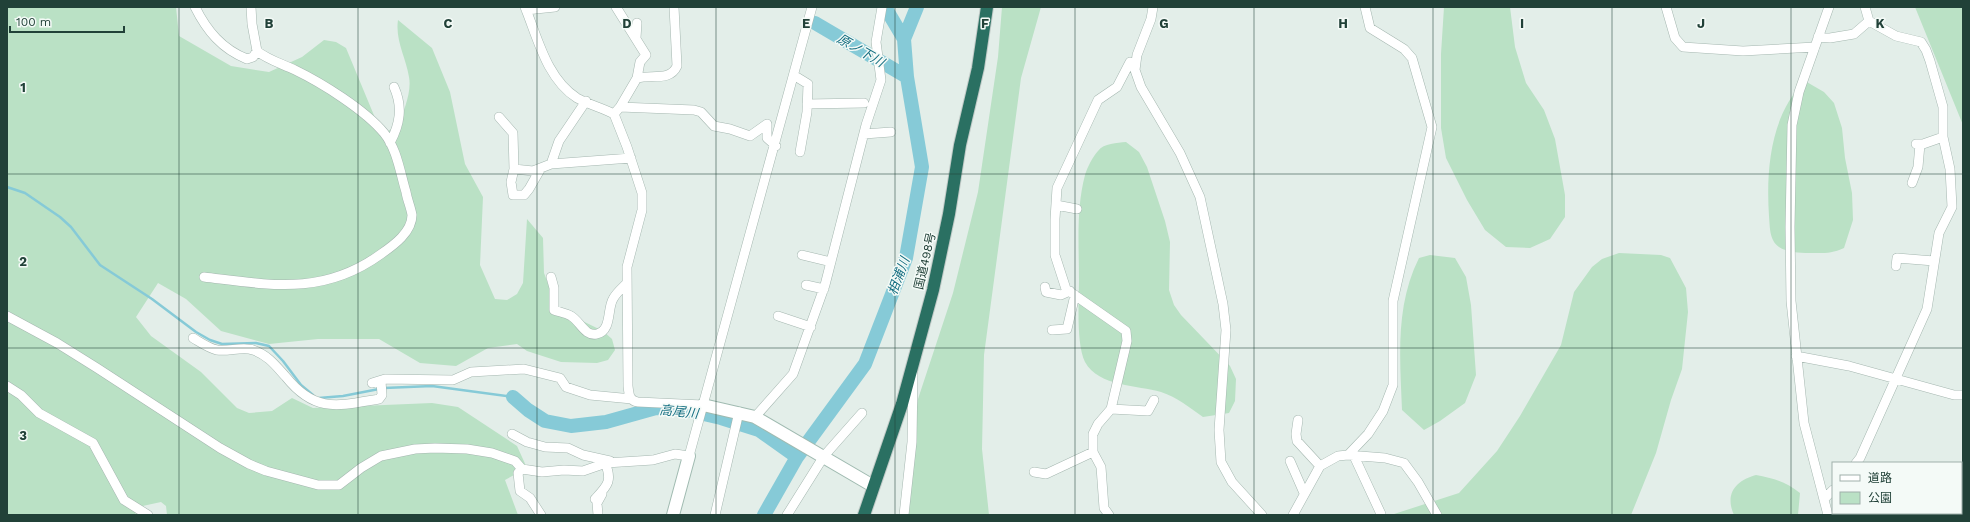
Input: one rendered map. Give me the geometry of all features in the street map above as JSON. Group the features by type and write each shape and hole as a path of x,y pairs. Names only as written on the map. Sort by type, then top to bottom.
{"highway":[{"name":"国道498号","path":"864,515 913,367 944,241 960,145 978,68 987,7"}],"street":[{"path":"195,7 213,37 234,54 247,59 253,57 257,51 252,24 251,7"},
{"path":"555,7 525,9 552,73 561,84 578,99 617,110 694,110 701,112 714,126 730,129 750,136 766,124 767,138 776,146"},
{"path":"616,7 646,55 640,62 637,78 617,110 642,193 642,210 627,267 629,394 632,399"},
{"path":"637,78 644,76 668,76 674,72 677,66 674,7"},
{"path":"673,515 776,146 812,7"},
{"path":"755,417 793,374 824,289 864,134 881,80 876,42 882,7"},
{"path":"1153,7 1152,18 1137,55 1135,70 1141,87 1180,153 1200,196 1223,304 1226,330 1219,430 1221,462 1232,482 1262,515"},
{"path":"1351,455 1368,434 1383,411 1393,385 1393,301 1432,127 1412,58 1404,50 1370,28 1365,7"},
{"path":"1666,7 1675,38 1683,47 1743,51 1815,47"},
{"path":"1828,515 1804,423 1791,301 1790,235 1792,125 1799,92 1829,7"},
{"path":"1857,462 1897,378 1927,309 1939,233 1952,208 1950,169 1943,137 1943,107 1926,50 1921,42 1896,36 1869,21 1865,7"},
{"path":"1818,37 1830,38 1854,34 1869,21"},
{"path":"636,38 637,23"},
{"path":"204,277 264,284 317,283 343,276 360,268 390,248 410,227 412,215 395,152 384,133 362,111 296,71 257,51"},
{"path":"1109,515 1104,508 1101,467 1093,452 1093,434 1098,424 1112,409 1127,341 1126,331 1066,289 1055,255 1056,205 1057,188 1098,100 1117,87 1130,62"},
{"path":"794,76 808,84 807,104 800,152"},
{"path":"390,143 396,132 400,115 399,98 394,87"},
{"path":"551,164 559,141 586,102"},
{"path":"807,104 864,103"},
{"path":"499,117 513,133 514,169 511,182 513,195 524,195 530,189 541,168"},
{"path":"864,134 891,132"},
{"path":"1912,183 1918,168 1918,144 1943,137"},
{"path":"514,169 533,171 551,164 631,158"},
{"path":"1056,205 1077,209"},
{"path":"802,255 831,262"},
{"path":"1896,266 1897,258 1934,261"},
{"path":"551,277 554,288 554,310 570,315 577,320 586,332 594,335 600,333 606,327 612,300 627,283"},
{"path":"806,285 824,289"},
{"path":"1045,287 1046,292 1061,295 1073,293"},
{"path":"1052,330 1067,329 1073,293"},
{"path":"7,316 84,359 220,448 249,464 266,471 318,484 339,484 381,456 415,449 467,449 492,453 515,461 522,469 542,472 564,470 583,471 605,463 653,460 675,454 689,456"},
{"path":"778,316 811,327"},
{"path":"193,338 206,346 218,350 252,349 272,361 298,392 312,400 329,405 350,404 379,399 382,394 378,383 385,378 452,380 471,372 524,369 555,376 560,378 566,387 590,395 632,399 638,402 703,408 755,417 874,486"},
{"path":"1796,356 1850,366 1954,395 1963,395"},
{"path":"904,515 912,442 913,367"},
{"path":"7,386 21,395 39,413 93,443 124,500 148,515"},
{"path":"1112,409 1148,411 1154,400"},
{"path":"787,515 821,455 862,413"},
{"path":"715,515 738,415"},
{"path":"1298,420 1296,434 1297,441 1320,466"},
{"path":"512,434 527,442 544,447 568,448 583,455 616,462"},
{"path":"1034,472 1046,474 1093,452"},
{"path":"1351,455 1381,514"},
{"path":"1293,515 1320,466 1338,456 1351,455 1385,458 1404,463 1418,482 1437,515"},
{"path":"1290,461 1304,493"},
{"path":"598,515 597,503 610,475 605,463"},
{"path":"522,469 518,473 520,491 530,498 541,515"},
{"path":"595,499 604,489"},
{"path":"1824,499 1832,491"}],"green space":[{"path":"7,7 176,7 179,36 231,66 269,72 302,57 324,40 336,42 346,48 378,125 388,131 399,125 407,102 410,83 408,70 398,35 398,20 432,48 450,92 465,164 483,197 480,265 495,299 507,300 517,294 523,283 527,219 543,238 544,273 558,309 603,331 612,339 615,350 608,360 597,363 561,362 527,351 517,344 488,348 456,366 420,363 379,339 318,339 269,344 221,331 186,299 158,283 136,317 151,336 201,372 237,408 249,413 272,411 292,398 313,408 432,403 458,407 517,446 527,468 505,480 518,515 167,515 166,506 161,502 138,507 135,515 7,515"},
{"path":"1002,7 1041,7 1021,78 984,355 982,449 989,515 902,515 918,399 953,293 978,192 998,57"},
{"path":"1444,7 1510,7 1515,47 1526,83 1544,110 1555,139 1565,195 1565,217 1550,239 1530,248 1506,247 1485,230 1467,200 1446,158 1441,128 1441,54"},
{"path":"1915,7 1963,7 1963,125"},
{"path":"1805,81 1824,92 1834,103 1842,128 1845,158 1852,193 1853,220 1844,248 1831,252 1802,253 1785,250 1773,241 1770,228 1768,181 1777,127 1784,110 1793,95"},
{"path":"1126,142 1139,152 1147,167 1165,221 1170,242 1169,290 1174,305 1181,315 1230,366 1236,379 1235,401 1229,413 1203,417 1167,394 1109,381 1091,370 1085,362 1080,345 1079,334 1079,214 1082,188 1087,169 1098,151 1107,145"},
{"path":"1619,253 1661,255 1670,258 1686,288 1688,312 1682,369 1671,400 1656,453 1631,515 1391,515 1459,493 1497,451 1520,416 1561,345 1574,292 1592,267 1602,259"},
{"path":"1430,255 1455,258 1466,277 1471,305 1476,375 1465,403 1440,421 1424,430 1402,410 1400,352 1403,313 1411,276 1419,258"},
{"path":"1756,475 1779,481 1800,493 1798,515 1734,515 1731,507 1731,500 1734,489 1743,480"}],"waterway":[{"path":"885,7 904,39"},
{"name":"相浦川","path":"764,515 797,457 865,364 906,258 922,167 907,77 904,39 917,7"},
{"name":"原ノ下川","path":"815,23 907,77"},
{"path":"7,187 25,193 60,217 71,227 100,265 152,299 196,332 210,340 222,344 256,343 269,346 283,361 301,385 313,395"},
{"path":"384,388 432,386 513,397"},
{"path":"319,398 343,396 379,389"},
{"name":"高尾川","path":"513,397 528,410 545,421 571,426 606,422 656,408 682,409 721,418 759,430 797,457"}]}
